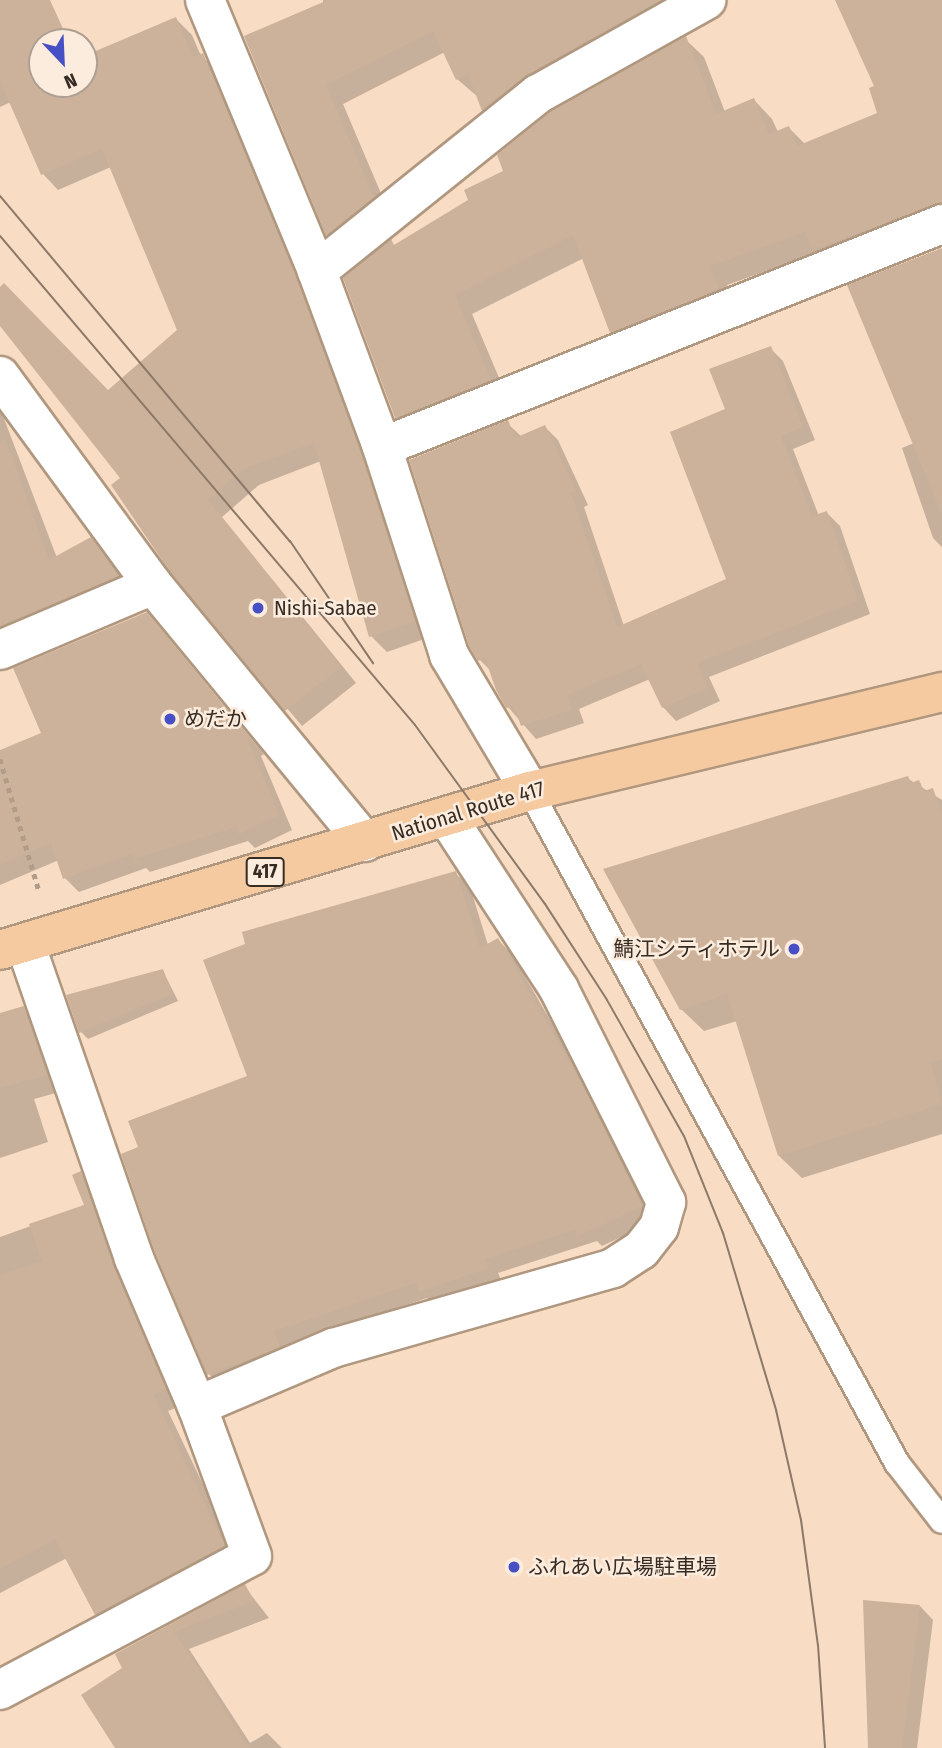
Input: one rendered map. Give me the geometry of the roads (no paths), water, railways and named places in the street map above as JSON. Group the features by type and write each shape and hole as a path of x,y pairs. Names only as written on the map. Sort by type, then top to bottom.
{"highway":[{"name":"National Route 417","path":"26,943 530,790 942,692"}],"street":[{"path":"205,0 317,271 383,447 449,655 530,790"},
{"path":"317,271 538,94 706,0"},
{"path":"383,447 942,224"},
{"path":"0,376 153,584 365,842"},
{"path":"0,650 153,584"},
{"path":"197,1406 333,1348 613,1268 641,1250 659,1227 666,1202 559,989 447,817"},
{"path":"0,1690 252,1556 197,1406 134,1258 26,943"}],"lane":[{"path":"530,790 897,1463 942,1521"}],"tram line":[{"path":"0,196 290,541 373,663"},
{"path":"0,236 415,725 545,904 607,1000 684,1136 723,1233 776,1410 801,1520 818,1645 825,1748"}],"place":[{"name":"Nishi-Sabae","path":"258,608"},
{"name":"めだか","path":"170,719"},
{"name":"鯖江シティホテル","path":"794,949"},
{"name":"ふれあい広場駐車場","path":"514,1567"}]}
